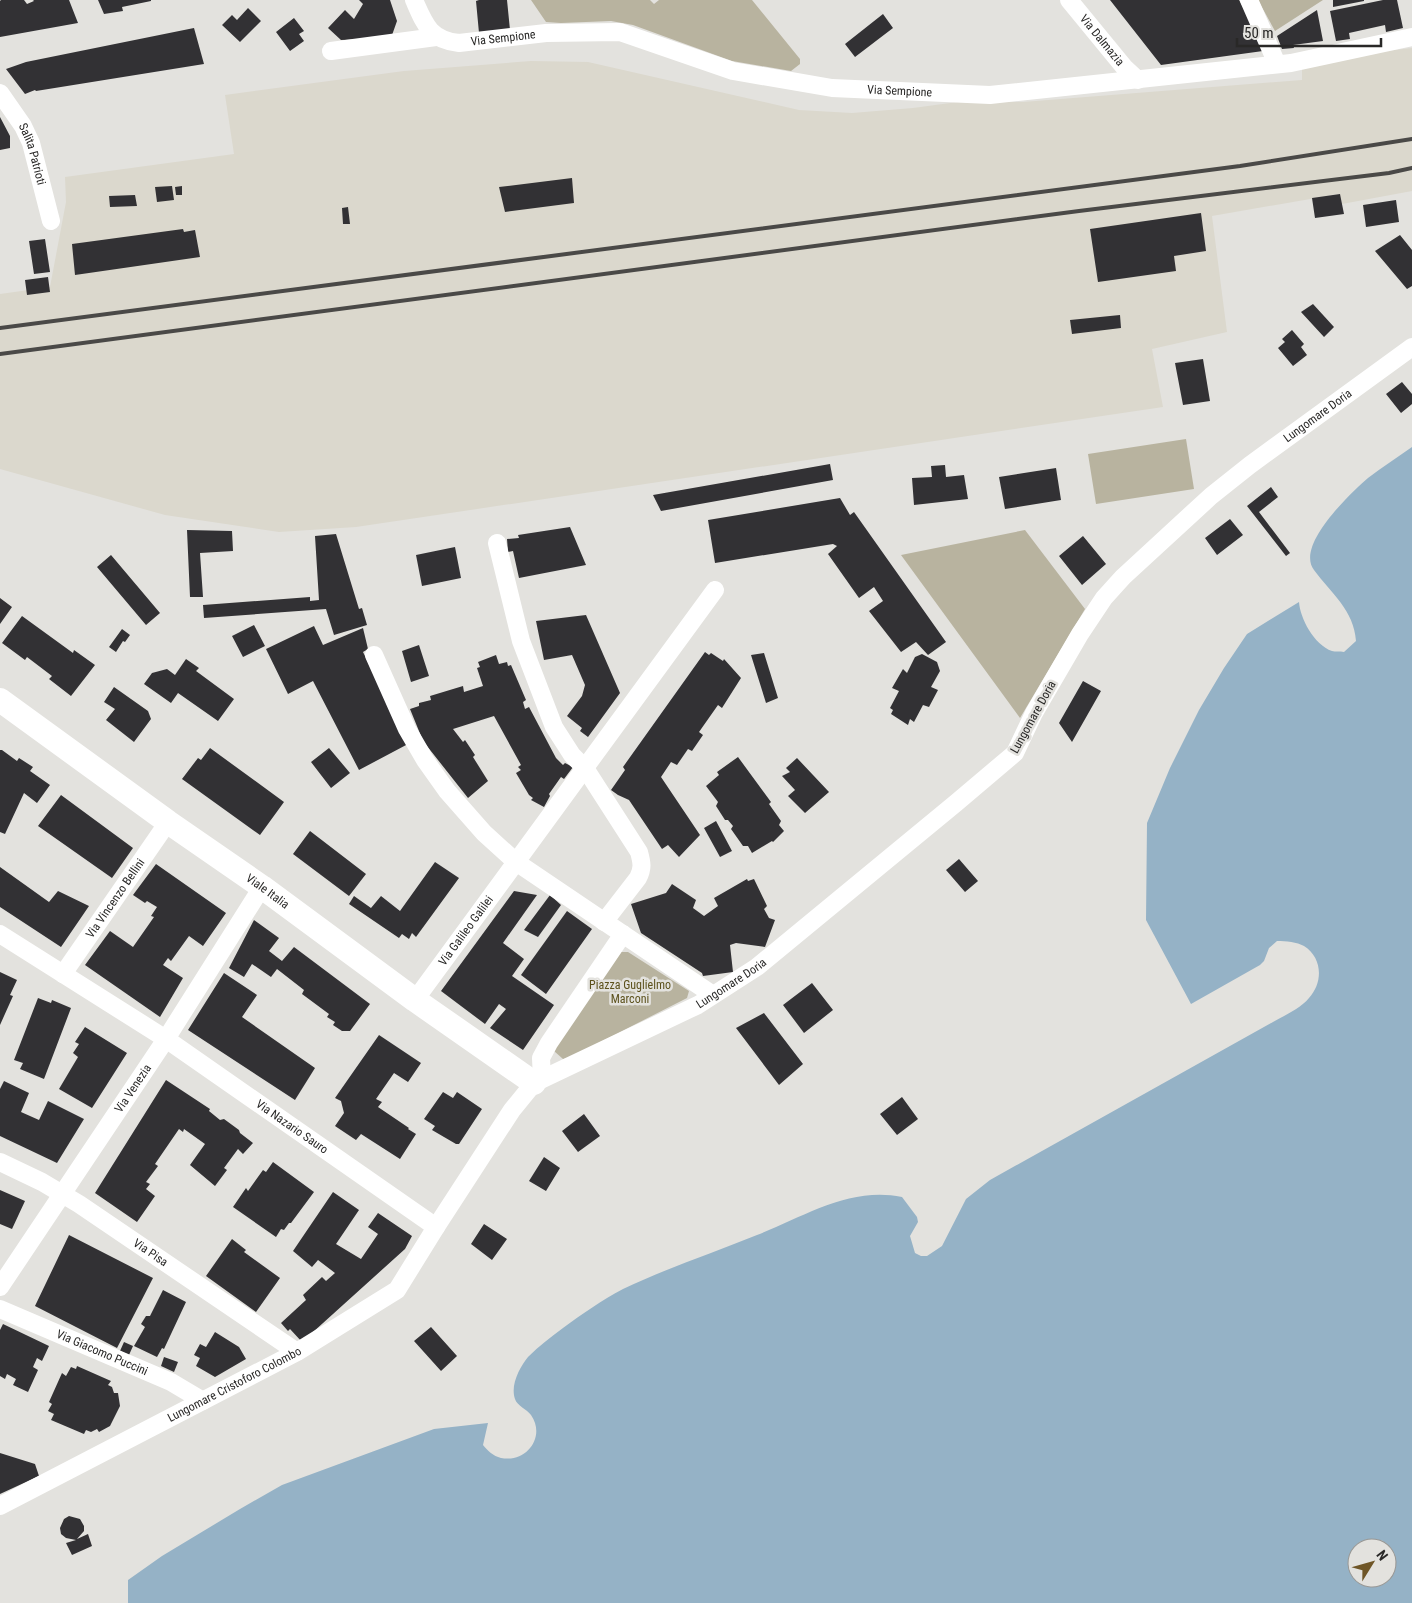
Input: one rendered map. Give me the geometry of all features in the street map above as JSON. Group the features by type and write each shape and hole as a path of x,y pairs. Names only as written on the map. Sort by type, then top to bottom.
{"street":[{"path":"414,0 426,27 436,37"},
{"name":"Via Dalmazia","path":"1069,0 1124,68 1138,80"},
{"path":"1249,0 1277,64"},
{"name":"Via Sempione","path":"436,37 448,42 460,43 546,33 620,32 733,71 832,88 990,95 1291,63 1412,37"},
{"path":"331,52 436,37"},
{"name":"Salita Patrioti","path":"0,93 23,126 31,143 51,220"},
{"name":"Lungomare Doria","path":"538,1081 698,1005 757,967 1015,753 1034,713 1080,634 1104,598 1123,577 1211,496 1250,465 1412,347"},
{"path":"497,543 521,641 554,727 572,755 585,768 638,852 642,863 642,870 638,878 604,922"},
{"name":"Via Galileo Galilei","path":"415,1000 715,590"},
{"path":"374,655 407,729 425,760 447,791 484,833 516,862 714,995"},
{"name":"Viale Italia","path":"0,700 168,822 262,887 415,1000 538,1081"},
{"name":"Via Vincenzo Bellini","path":"64,974 168,822"},
{"name":"Via Venezia","path":"0,1287 166,1039 262,887"},
{"name":"Via Nazario Sauro","path":"0,934 166,1039 436,1227"},
{"path":"436,1227 512,1110 538,1081 541,1058 549,1043 623,934"},
{"name":"Via Pisa","path":"0,1162 42,1182 79,1204 297,1352"},
{"name":"Lungomare Cristoforo Colombo","path":"0,1506 297,1352 397,1290 436,1227"},
{"name":"Via Giacomo Puccini","path":"0,1309 171,1382 203,1402"}],"shaded area":[{"path":"1412,48 1412,191 1342,204 1339,194 1212,216 1227,332 1152,349 1163,407 356,527 279,532 165,515 0,469 0,294 50,287 66,202 65,177 234,154 225,95 404,71 531,61 588,62 799,110 852,113 965,101 1023,102 1302,80 1302,68 1377,52"}],"green space":[{"path":"531,0 650,0 654,4 659,0 752,0 800,59 800,64 791,71 732,61 633,25 611,21 546,22"},
{"path":"1258,0 1323,0 1275,31"},
{"path":"1186,439 1194,489 1096,504 1088,454"},
{"path":"1025,530 1085,609 1020,718 901,555"},
{"name":"Piazza Guglielmo Marconi","path":"621,952 628,952 689,991 687,998 569,1058 563,1059 554,1051 555,1046"}],"water":[{"path":"1412,447 1412,1603 128,1603 128,1580 162,1556 282,1485 434,1429 488,1423 483,1445 491,1453 501,1458 510,1458 526,1452 535,1439 536,1431 531,1415 515,1399 515,1382 522,1366 532,1353 554,1335 592,1307 623,1289 827,1205 845,1199 864,1196 902,1197 917,1217 918,1222 910,1236 915,1253 927,1256 942,1246 966,1199 990,1180 1297,1009 1305,1002 1314,992 1319,978 1318,964 1315,957 1304,946 1291,942 1277,941 1269,948 1264,961 1260,965 1191,1004 1146,920 1147,823 1170,768 1199,710 1247,634 1299,602 1305,623 1314,637 1325,648 1344,652 1356,641 1351,620 1341,602 1314,570 1310,559 1312,547 1318,534 1338,507 1368,478"}],"building":[{"path":"1,0 24,0 27,4 33,0 69,0 78,23 0,37"},
{"path":"98,0 151,1 122,7 123,11 104,14"},
{"path":"359,0 390,0 397,21 391,38 341,40 328,28 345,10 354,19 363,4"},
{"path":"507,0 510,30 479,33 476,1"},
{"path":"1110,0 1239,0 1252,22 1263,51 1161,65"},
{"path":"1333,0 1364,0 1364,1 1333,7"},
{"path":"1383,0 1397,0 1403,28 1386,32 1385,25 1349,33 1350,39 1336,41 1330,11"},
{"path":"248,8 261,21 240,42 222,25 232,15 237,20"},
{"path":"1317,10 1323,41 1293,45 1294,48 1282,49 1277,36"},
{"path":"883,14 893,28 855,57 845,44"},
{"path":"294,18 304,31 299,34 304,41 290,51 276,32"},
{"path":"194,28 204,64 35,90 25,94 6,69 26,62"},
{"path":"0,117 10,136 10,148 0,150"},
{"path":"572,178 574,203 505,212 499,187"},
{"path":"172,186 174,200 157,202 155,187"},
{"path":"182,186 182,195 176,195 175,187"},
{"path":"1340,194 1344,214 1315,218 1312,198"},
{"path":"135,195 137,206 110,207 109,196"},
{"path":"1396,200 1399,222 1366,227 1363,205"},
{"path":"348,207 350,224 343,224 342,208"},
{"path":"1201,213 1206,251 1174,256 1176,271 1098,282 1090,229"},
{"path":"183,229 184,232 195,230 200,257 75,275 72,244"},
{"path":"1400,235 1412,250 1412,286 1407,289 1375,251"},
{"path":"45,239 50,272 34,274 29,241"},
{"path":"48,277 50,292 27,295 25,280"},
{"path":"1313,304 1334,327 1324,337 1301,312"},
{"path":"1120,315 1121,328 1072,334 1070,320"},
{"path":"1292,330 1304,344 1301,347 1307,355 1293,366 1278,348 1285,342 1282,339"},
{"path":"1203,359 1210,401 1183,405 1175,363"},
{"path":"1402,382 1412,394 1412,404 1401,413 1386,394"},
{"path":"830,464 833,480 661,511 653,495"},
{"path":"945,465 946,477 964,475 968,499 914,505 912,478 932,477 931,466"},
{"path":"1056,468 1061,500 1005,509 999,477"},
{"path":"1271,487 1278,497 1259,512 1290,553 1286,556 1247,506"},
{"path":"840,498 850,515 854,512 946,642 928,655 916,642 901,652 869,611 883,601 874,587 859,598 828,554 837,546 833,544 715,563 708,520"},
{"path":"1230,519 1243,535 1217,555 1205,538"},
{"path":"570,527 586,565 519,578 513,551 508,552 507,539 519,538 518,535"},
{"path":"187,530 232,531 233,551 200,553 203,597 190,597"},
{"path":"336,534 359,609 362,608 367,625 334,635 326,609 204,618 203,605 310,597 310,601 319,600 315,536"},
{"path":"1083,536 1106,564 1082,585 1059,556"},
{"path":"455,547 461,578 422,586 416,555"},
{"path":"111,555 160,613 146,625 97,567"},
{"path":"0,598 12,607 0,624"},
{"path":"586,615 620,693 588,737 580,731 582,728 567,716 582,696 585,685 572,655 544,660 536,621"},
{"path":"22,616 73,653 74,650 95,665 71,696 49,679 52,676 27,657 25,660 2,643"},
{"path":"254,625 265,646 243,657 232,636"},
{"path":"314,626 323,645 363,628 368,649 363,652 408,744 359,770 313,681 288,694 266,649"},
{"path":"122,629 130,635 125,642 123,641 116,652 109,647"},
{"path":"419,645 429,676 411,682 402,651"},
{"path":"705,652 709,655 711,653 723,661 724,659 741,678 722,708 718,705 699,732 703,735 692,751 688,749 677,765 671,762 661,777 700,835 679,857 668,845 662,849 629,800 611,790 625,770 623,767"},
{"path":"764,653 778,698 766,703 751,655"},
{"path":"922,654 937,662 940,671 931,687 938,690 929,707 923,705 914,722 910,719 908,725 891,714 893,710 890,708 899,691 892,688 903,669 907,673 915,657"},
{"path":"496,655 499,664 507,662 508,666 511,665 526,700 523,702 525,709 529,707 556,758 563,765 565,763 573,767 564,779 561,777 549,794 550,796 544,807 531,800 533,798 529,795 516,773 521,770 518,767 521,765 494,716 453,729 463,742 465,740 488,781 468,798 423,741 410,709 419,706 419,703 431,700 430,696 463,686 464,692 483,686 477,668 480,667 478,662"},
{"path":"186,659 199,668 196,671 234,699 218,721 178,693 171,703 144,684 152,673 167,669 175,675"},
{"path":"1083,681 1101,691 1072,742 1059,723"},
{"path":"114,687 148,711 151,719 134,742 106,720 115,709 104,702"},
{"path":"210,748 284,802 260,835 182,779 198,758 201,760"},
{"path":"329,748 350,773 331,788 311,762"},
{"path":"0,750 17,761 19,758 33,767 30,771 50,785 37,803 24,793 5,834 0,832"},
{"path":"738,757 771,802 769,804 781,821 779,825 784,831 773,842 752,853 748,846 743,846 731,829 733,826 728,820 725,820 716,806 718,802 706,786 719,775 717,772"},
{"path":"797,758 829,792 805,813 788,796 795,790 782,776 790,772 786,768"},
{"path":"61,795 133,848 112,878 38,826"},
{"path":"716,821 732,851 720,857 704,828"},
{"path":"310,831 366,874 349,896 293,854"},
{"path":"959,859 978,881 965,892 946,870"},
{"path":"435,862 459,878 416,937 412,933 409,939 402,934 399,938 349,904 354,896 371,908 381,896 400,911"},
{"path":"156,864 226,913 203,946 189,936 171,961 168,958 163,965 183,978 160,1017 85,965 110,931 133,947 154,917 151,916 157,907 147,901 145,903 133,895"},
{"path":"0,867 49,902 58,891 89,906 61,947 0,907"},
{"path":"747,879 748,881 754,879 767,906 764,909 769,918 775,920 765,947 736,943 730,945 733,972 703,976 702,973 641,933 631,904 666,893 672,884 696,900 693,908 704,916 718,906 714,898"},
{"path":"514,891 537,895 503,943 524,959 512,976 554,1005 523,1050 490,1028 506,1009 499,1004 485,1024 441,991"},
{"path":"550,895 561,905 538,937 524,930"},
{"path":"567,911 592,929 546,994 521,975"},
{"path":"254,920 279,938 269,951 282,961 294,947 370,1004 350,1031 342,1031 333,1025 335,1022 327,1017 329,1014 302,994 304,990 277,969 271,977 252,964 244,977 229,968"},
{"path":"0,972 17,980 10,995 13,996 0,1025"},
{"path":"224,973 257,995 242,1017 315,1068 295,1100 188,1030"},
{"path":"812,983 833,1010 804,1033 783,1005"},
{"path":"38,998 51,1003 52,1000 71,1008 44,1079 20,1069 23,1063 14,1060"},
{"path":"764,1013 803,1064 779,1085 736,1028"},
{"path":"85,1027 127,1053 92,1108 59,1089 78,1057 73,1053 79,1044 75,1042"},
{"path":"379,1035 421,1063 408,1082 394,1073 376,1099 382,1102 378,1107 416,1134 400,1159 361,1134 356,1140 335,1126 344,1113 341,1101 335,1098"},
{"path":"166,1080 210,1109 209,1111 220,1120 224,1119 253,1143 243,1154 238,1149 224,1168 227,1170 215,1186 190,1165 205,1144 184,1129 183,1132 179,1129 155,1164 158,1166 146,1182 150,1184 146,1189 155,1196 137,1222 95,1193"},
{"path":"4,1081 29,1093 21,1112 39,1120 48,1101 84,1119 57,1163 0,1136 0,1089"},
{"path":"443,1092 453,1098 457,1092 482,1109 459,1144 432,1130 435,1126 424,1119"},
{"path":"902,1097 918,1119 897,1135 880,1114"},
{"path":"584,1114 600,1136 578,1152 562,1131"},
{"path":"544,1157 560,1168 546,1191 529,1181"},
{"path":"273,1162 314,1192 291,1223 284,1230 281,1229 276,1237 233,1207 246,1188 248,1191 263,1170 266,1172"},
{"path":"0,1190 25,1201 12,1229 0,1224"},
{"path":"333,1192 359,1210 336,1244 361,1259 378,1234 368,1227 378,1213 412,1236 405,1249 302,1342 290,1329 288,1331 281,1323 306,1300 303,1295 322,1277 326,1281 335,1273 318,1260 312,1267 293,1251"},
{"path":"484,1224 507,1239 492,1260 471,1244"},
{"path":"69,1235 153,1278 117,1348 35,1306"},
{"path":"232,1239 246,1250 244,1252 280,1278 256,1312 206,1276"},
{"path":"163,1290 186,1302 164,1349 162,1348 157,1357 134,1346 145,1327 141,1324 146,1316 150,1316"},
{"path":"3,1324 49,1346 42,1361 37,1358 33,1367 38,1370 28,1392 13,1385 16,1379 7,1374 5,1379 0,1376 0,1330"},
{"path":"431,1327 457,1356 441,1371 414,1341"},
{"path":"215,1332 239,1347 246,1359 215,1377 196,1366 200,1358 194,1355 200,1344 206,1347"},
{"path":"124,1342 133,1346 129,1355 120,1351"},
{"path":"164,1357 178,1362 174,1372 161,1366"},
{"path":"77,1366 111,1381 108,1385 112,1387 114,1393 118,1393 120,1406 110,1426 99,1432 97,1429 91,1432 86,1430 84,1434 51,1420 54,1414 48,1411 52,1404 49,1402 62,1373 66,1376 71,1367 76,1369"},
{"path":"0,1453 35,1464 39,1476 0,1494"},
{"path":"69,1516 80,1519 84,1526 84,1531 77,1539 88,1534 92,1546 72,1555 66,1543 76,1540 66,1538 61,1534 60,1528 64,1519"}],"railway":[{"path":"0,328 1240,166 1412,139"},
{"path":"0,354 1079,211 1389,173 1412,168"}]}
